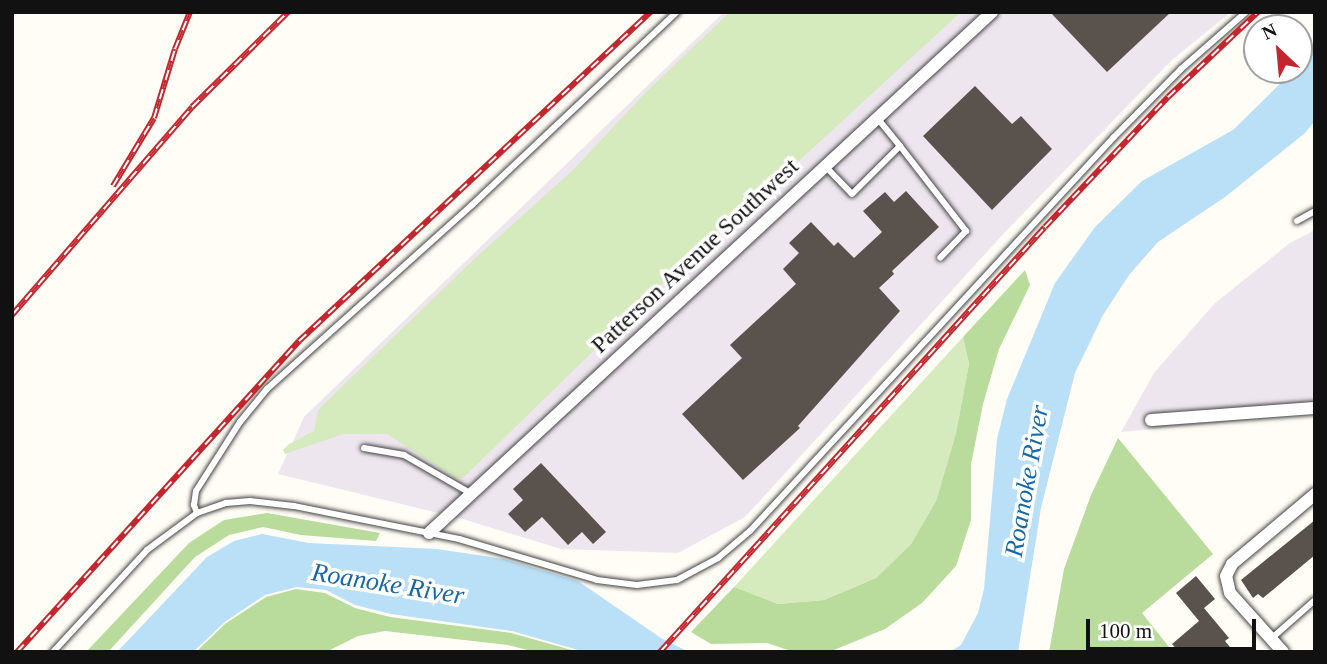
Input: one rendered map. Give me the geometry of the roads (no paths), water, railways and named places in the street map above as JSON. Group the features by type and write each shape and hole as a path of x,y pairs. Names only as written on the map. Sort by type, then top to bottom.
{"street":[{"name":"Patterson Avenue Southwest","path":"429,533 992,12"},
{"path":"1151,420 1315,408"},
{"path":"1283,652 1230,593 1226,576 1232,564 1315,494"}],"lane":[{"path":"197,513 194,505 196,491 240,422 267,389 472,205 677,12"},
{"path":"53,652 126,570 197,513 226,503 275,502 429,533 597,580 637,585 677,579 718,558 759,521 1114,137 1181,69 1246,12"},
{"path":"877,118 967,230 940,258"},
{"path":"824,166 852,194 900,146"},
{"path":"1297,221 1315,211"},
{"path":"364,448 404,455 470,493"},
{"path":"1272,639 1315,600"}],"water":[{"name":"Roanoke River","path":"1315,50 1315,121 1304,134 1225,197 1158,242 1129,275 1103,315 1075,373 1041,508 1018,652 950,652 961,645 978,613 984,589 997,439 1007,399 1055,283 1095,227 1142,181 1233,130 1280,84 1313,84"},
{"name":"Roanoke River","path":"262,534 309,543 437,549 504,559 578,581 661,638 689,652 585,652 512,631 391,614 355,605 326,590 297,587 265,595 226,621 193,652 117,652 207,557 234,541"}],"railway":[{"path":"113,186 154,118 175,49 190,12"},
{"path":"12,315 192,107 288,12"},
{"path":"17,652 299,341 651,12"},
{"path":"660,652 1045,227 1168,97 1258,12"}]}
